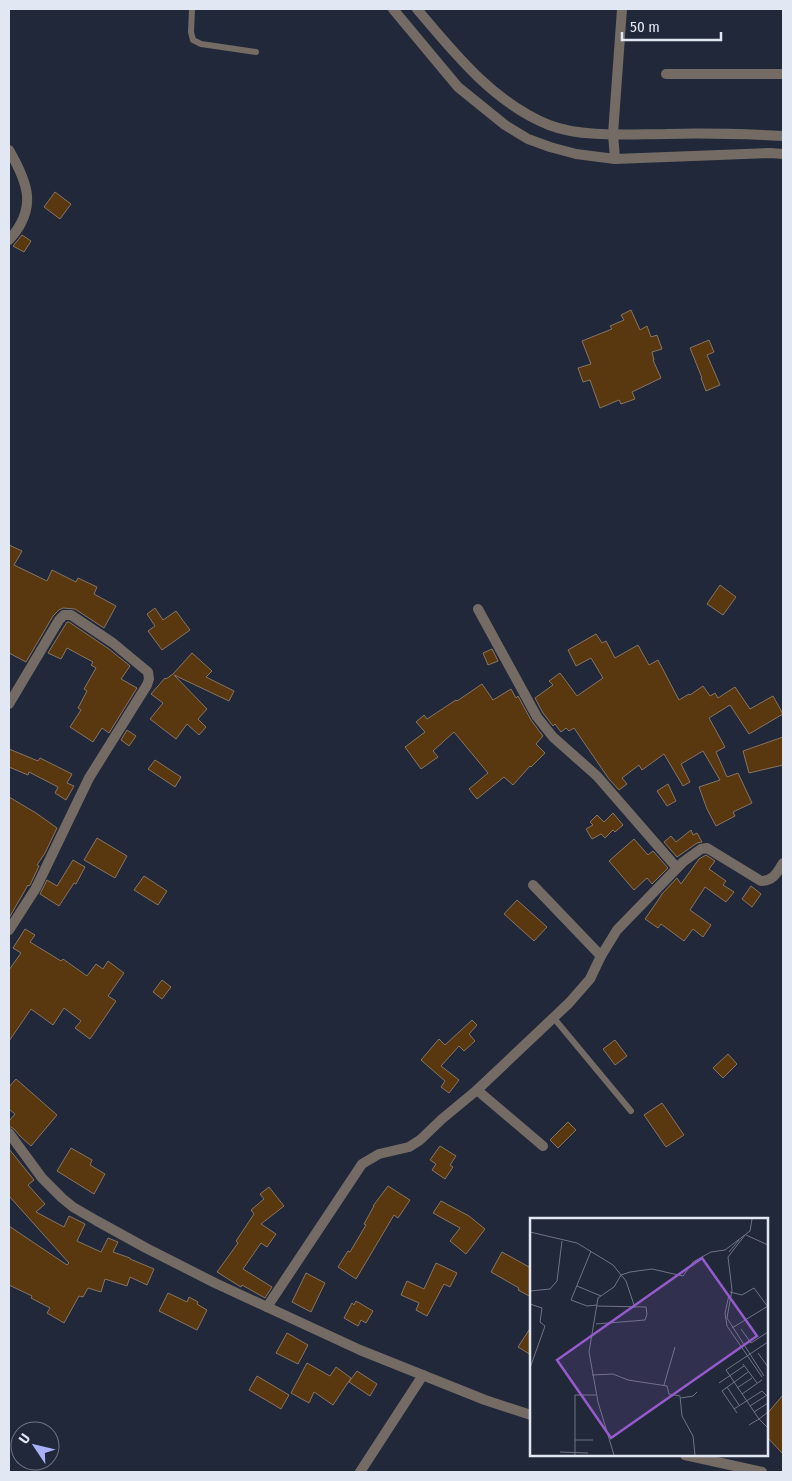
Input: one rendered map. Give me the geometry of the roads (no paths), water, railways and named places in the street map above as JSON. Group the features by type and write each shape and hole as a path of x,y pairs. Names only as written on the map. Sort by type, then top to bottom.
{"street":[{"path":"393,9 458,87 505,125 528,138 550,147 576,154 615,159 761,153 783,154"},
{"path":"417,9 458,57 496,93 526,114 550,126 575,132 614,134 783,136"},
{"path":"615,159 614,134 622,9"},
{"path":"666,74 783,74"},
{"path":"9,150 26,184 27,198 26,212 17,231 9,240"},
{"path":"478,609 544,727 597,776 677,868"},
{"path":"9,704 12,691 64,615 71,615 113,643 148,672 150,676 147,685 89,778 36,888 9,930"},
{"path":"266,1307 362,1164 379,1154 409,1147 420,1140 477,1090 570,1003 590,979 617,930 677,868 701,849 707,848 761,881 768,881 774,877 783,863"},
{"path":"533,885 601,956"},
{"path":"477,1090 543,1146"},
{"path":"9,1133 42,1178 73,1207 146,1248 215,1283 360,1350 485,1400 530,1415"},
{"path":"360,1472 424,1375"},
{"path":"690,1456 762,1472"}],"lane":[{"path":"192,9 192,40 201,44 256,52"},
{"path":"553,1017 631,1111"}]}
